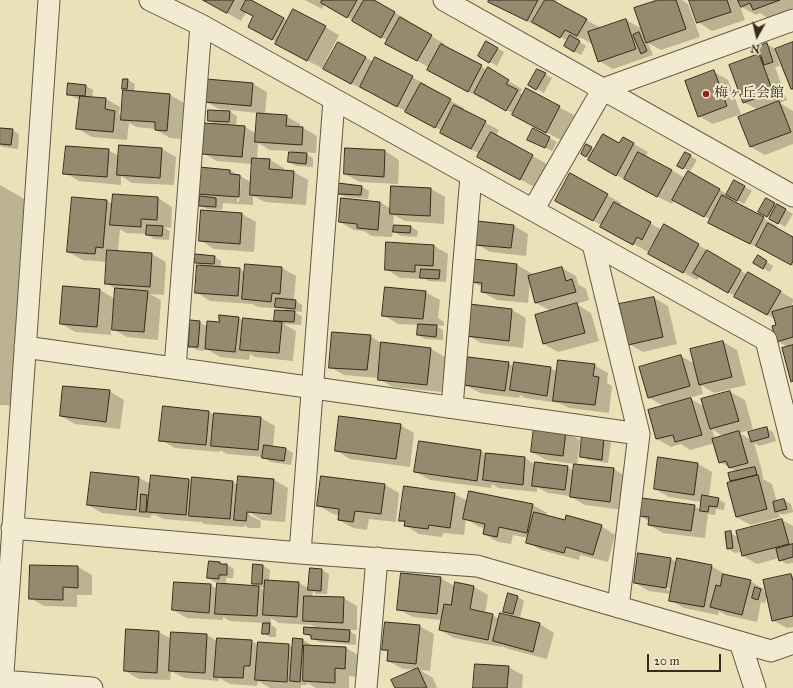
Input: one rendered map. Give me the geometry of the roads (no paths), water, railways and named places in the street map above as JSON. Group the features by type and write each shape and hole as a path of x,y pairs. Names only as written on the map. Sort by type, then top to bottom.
{"street":[{"path":"49,0 2,684 92,688"},
{"path":"150,0 201,25 766,340 793,450"},
{"path":"444,0 790,191"},
{"path":"533,210 603,89 793,20"},
{"path":"175,368 201,25"},
{"path":"300,553 334,100"},
{"path":"452,407 471,176"},
{"path":"593,244 639,434 618,607"},
{"path":"25,346 639,434"},
{"path":"0,464 16,478"},
{"path":"12,528 300,553 477,566 771,651 793,642"},
{"path":"366,688 377,558"},
{"path":"740,642 754,688"}],"place":[{"name":"梅ヶ丘会館","path":"706,94"}]}
